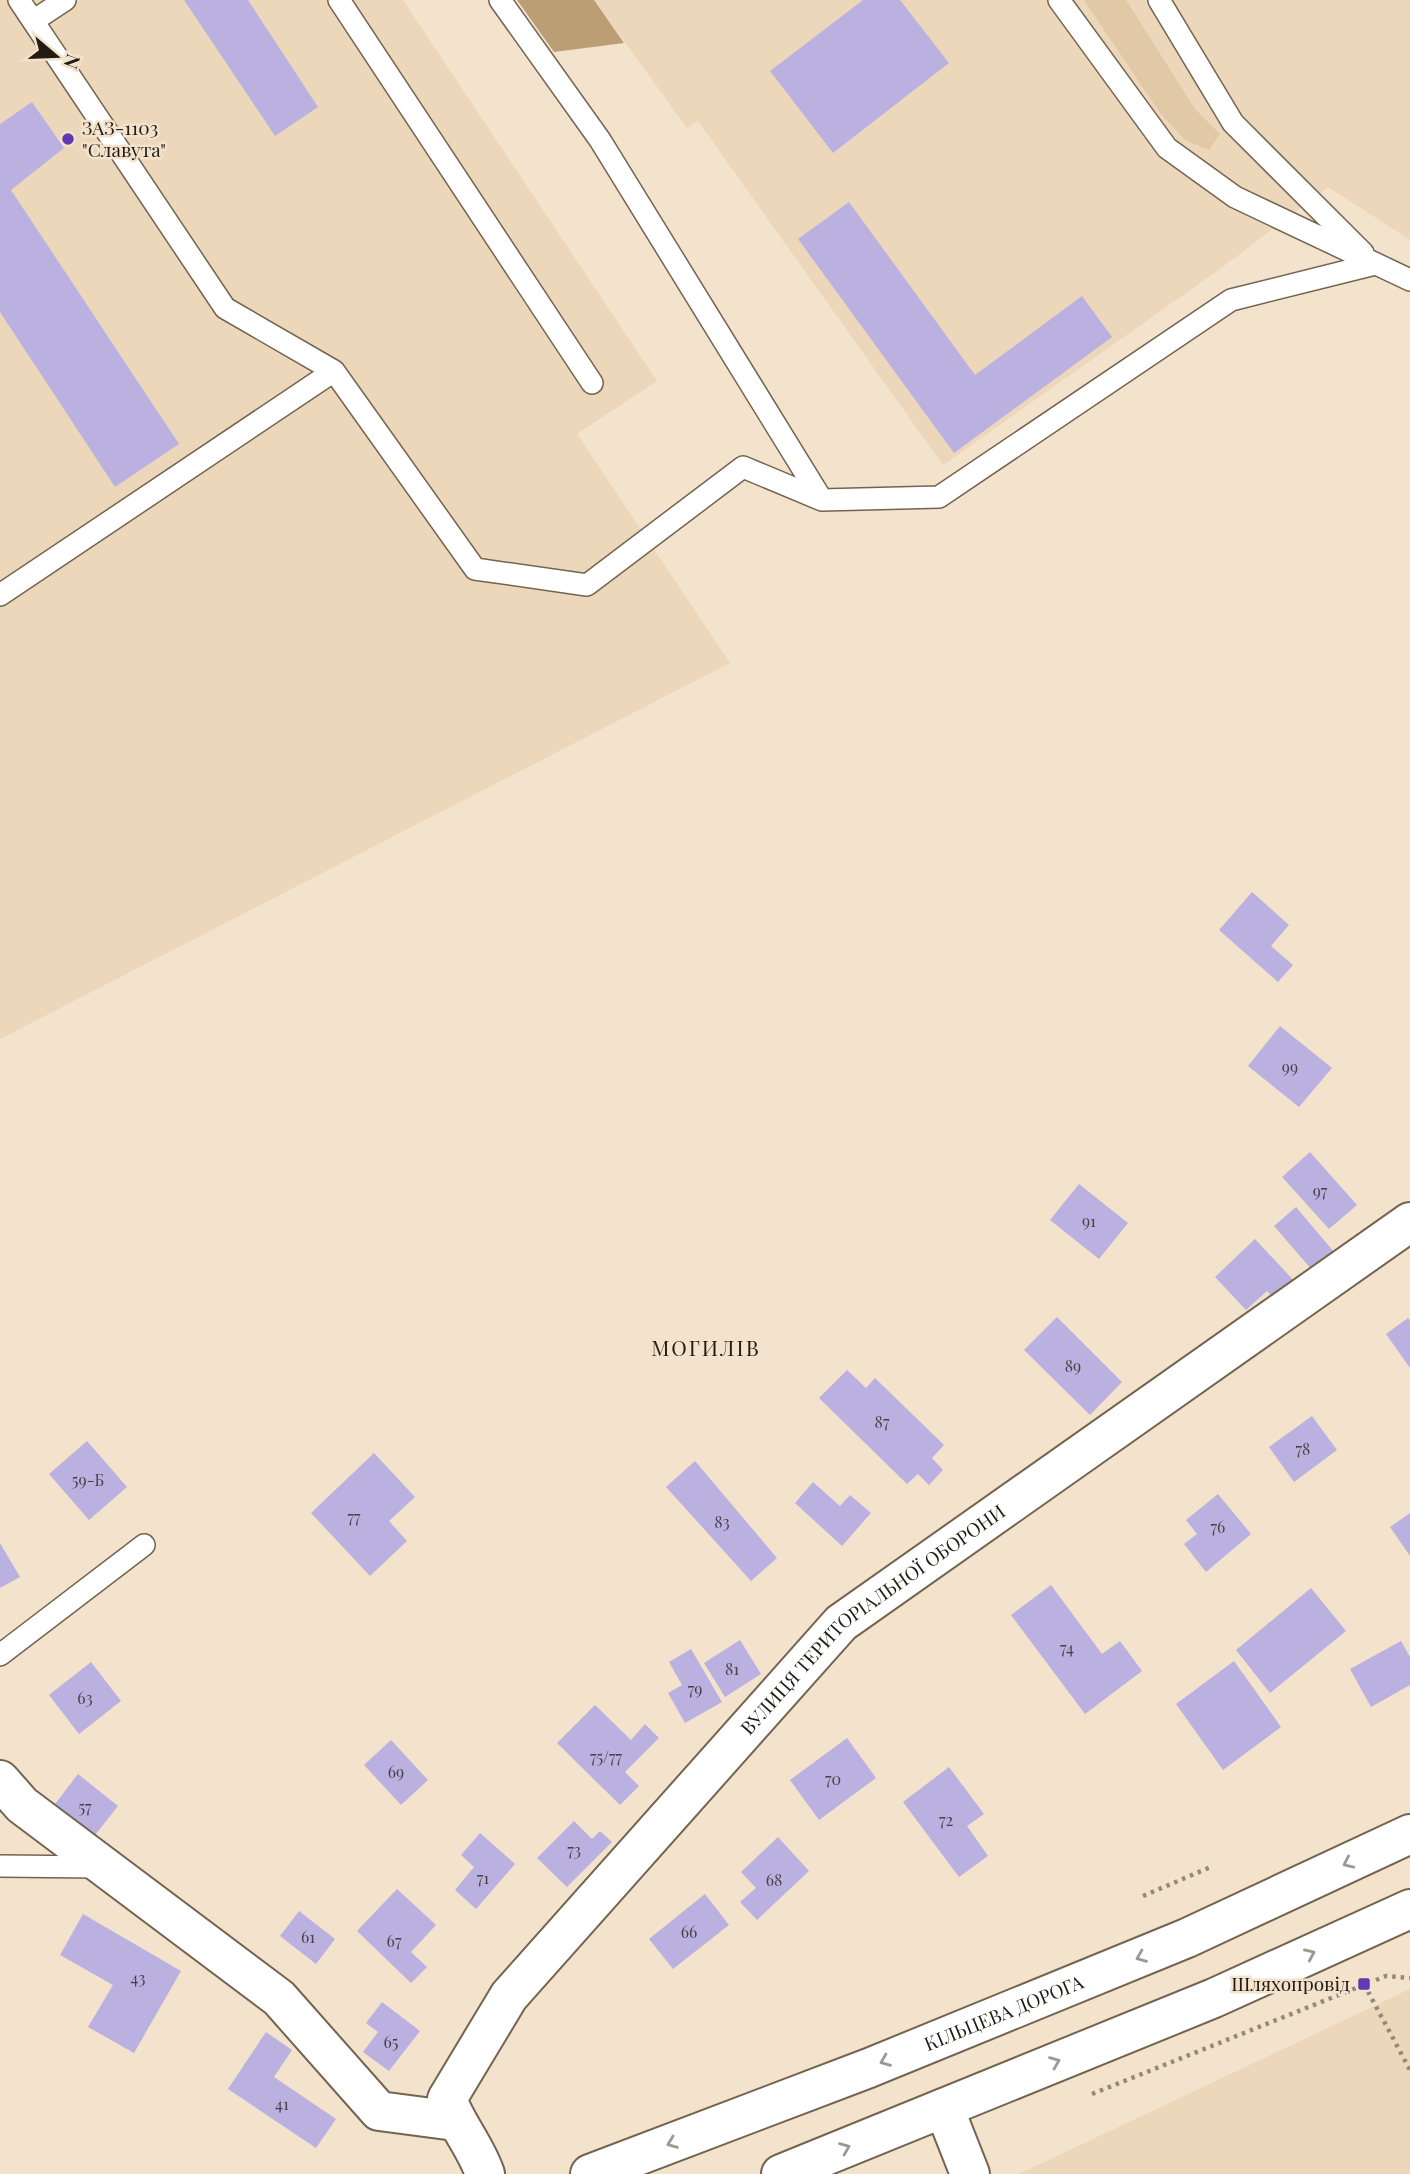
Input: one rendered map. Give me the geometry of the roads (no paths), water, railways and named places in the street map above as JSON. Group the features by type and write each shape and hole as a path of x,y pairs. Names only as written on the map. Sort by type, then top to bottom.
{"main road":[{"name":"ВУЛИЦЯ ТЕРИТОРІАЛЬНОЇ ОБОРОНИ","path":"455,2121 447,2099 509,1996 841,1623 1410,1222"},
{"path":"0,1780 22,1805 279,1998 379,2111 455,2121 479,2155 485,2174"},
{"name":"КІЛЬЦЕВА ДОРОГА","path":"590,2174 869,2068 1174,1943 1410,1834"},
{"path":"781,2174 1214,1998 1410,1909"},
{"path":"944,2108 971,2174"}],"lane":[{"path":"19,0 225,308 334,370 475,569 587,585 743,467 822,500 939,497 1231,300 1375,264"},
{"path":"33,22 65,0"},
{"path":"339,0 592,383"},
{"path":"499,0 600,141 822,500"},
{"path":"1059,0 1167,148 1236,197 1410,280"},
{"path":"1159,0 1233,123 1375,264"},
{"path":"0,595 334,370"},
{"path":"0,1655 144,1545"},
{"path":"0,1866 105,1867"}],"place":[{"name":"ЗАЗ-1103 \"Славута\"","path":"68,139"},
{"name":"Шляхопровід","path":"1364,1984"}],"district":[{"name":"МОГИЛІВ","path":"706,1349"}]}
